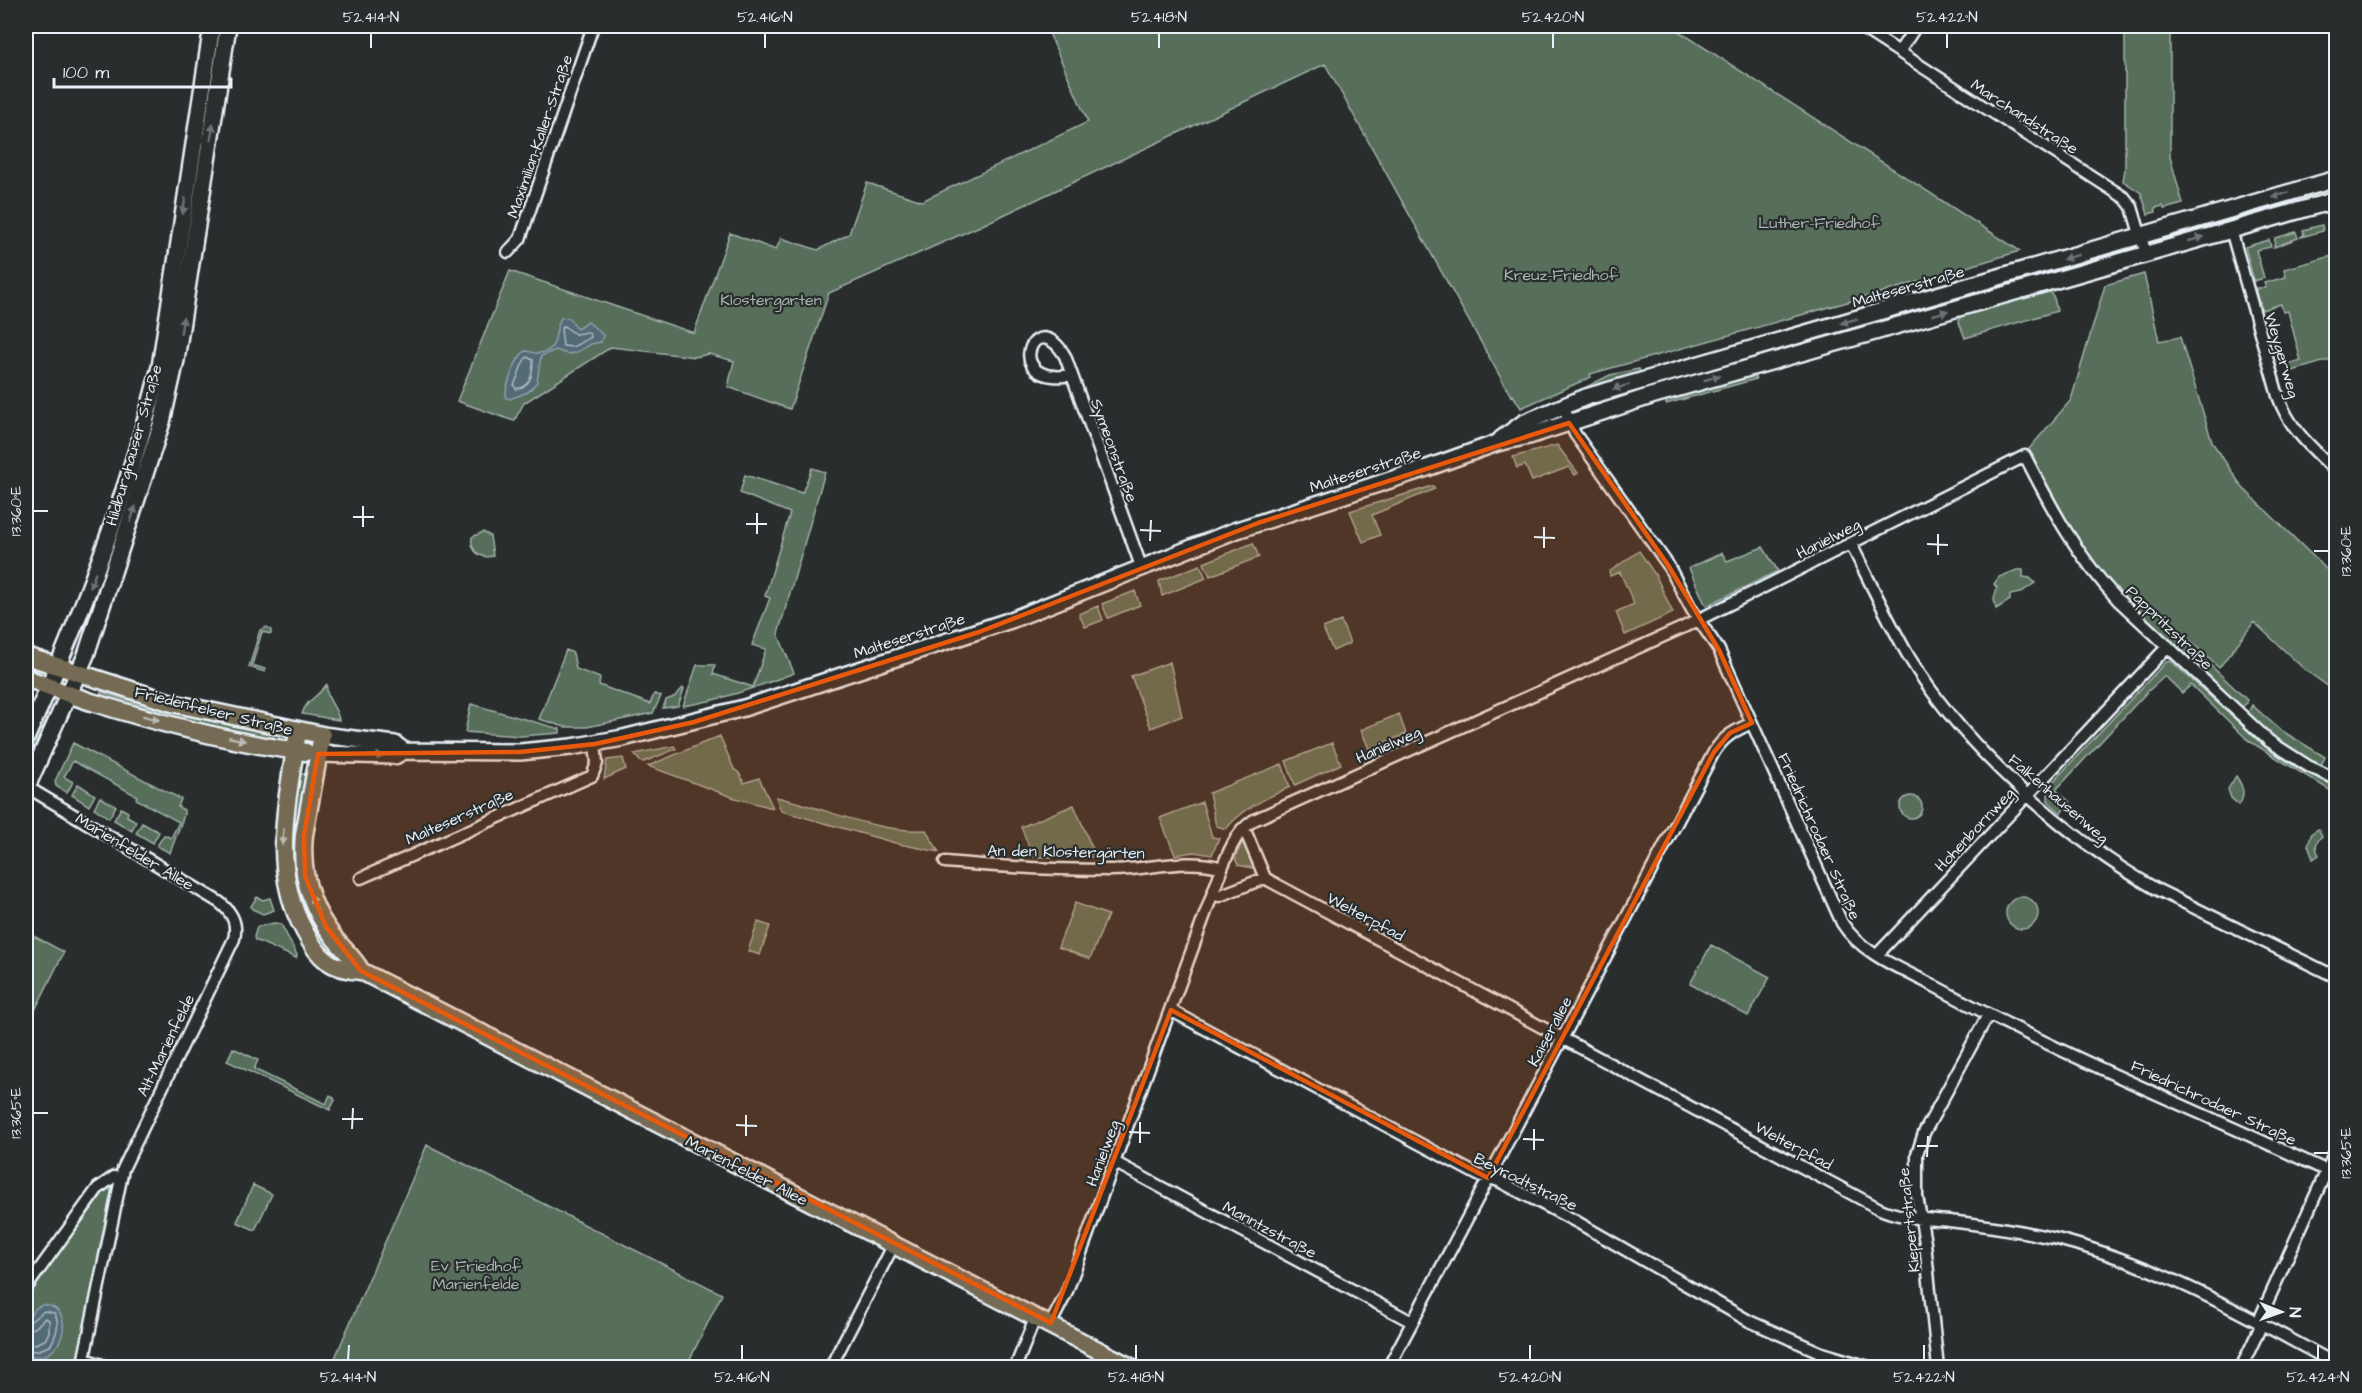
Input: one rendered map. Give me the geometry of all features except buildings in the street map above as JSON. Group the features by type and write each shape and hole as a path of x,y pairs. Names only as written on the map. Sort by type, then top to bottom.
{"main road":[{"name":"Hildburghauser Straße","path":"49,686 88,596 148,414 164,340 212,26"},
{"name":"Hildburghauser Straße","path":"26,787 79,674 154,451 176,360 228,26"},
{"name":"Malteserstraße","path":"1497,443 1523,423 1586,397 2337,180"},
{"name":"Malteserstraße","path":"595,744 694,722 775,699 1022,616 1258,523 1497,443 1529,436 1652,396 1765,363 2337,200"},
{"path":"1905,305 1910,322"},
{"path":"1760,347 1765,363"},
{"path":"1647,379 1652,396"},
{"name":"Friedenfelser Straße","path":"26,656 172,703 298,731 395,744 404,751"},
{"name":"Friedenfelser Straße","path":"26,678 93,702 192,729 295,751 395,756 404,751 520,752 595,744"},
{"path":"26,738 49,686"},
{"name":"Marienfelder Allee","path":"298,731 283,834 284,870 290,901 301,925 320,954 342,970 361,971 1133,1368"},
{"name":"Marienfelder Allee","path":"322,735 304,835 302,852 305,876 314,905 326,927 354,959 361,971"}],"street":[{"name":"Maximilian-Kaller-Straße","path":"508,252 520,239 593,26"},
{"name":"Marchandstraße","path":"1859,26 2125,198 2132,207 2146,254"},
{"path":"1899,52 1916,26"},
{"name":"Weygerweg","path":"2231,230 2286,417 2297,434 2337,471"},
{"name":"Symeonstraße","path":"1072,375 1142,569"},
{"name":"Friedrichrodaer Straße","path":"1563,406 1569,423 1668,565 1698,619 1719,650 1842,922 1855,940 1877,955 1988,1015 2332,1173"},
{"name":"Hanielweg","path":"1015,1368 1043,1320 1061,1305 1222,868 1242,829 1254,820 1698,619 2025,456"},
{"name":"Pappritzstraße","path":"2025,456 2067,535 2118,600 2269,741 2308,766 2337,779"},
{"name":"Falkenhausenweg","path":"1851,544 1894,631 1930,688 1977,746 2028,794 2078,838 2130,874 2167,895 2337,977"},
{"name":"Hohenbornweg","path":"1877,955 2168,646"},
{"name":"Kaiserallee","path":"1388,1368 1714,752 1721,740 1730,733 1752,723"},
{"name":"Malteserstraße","path":"361,878 587,779 594,774 596,768 595,744"},
{"name":"Marienfelder Allee","path":"26,787 219,902 232,915 236,926"},
{"path":"1213,893 1219,896 1264,878 1247,835 1242,829"},
{"name":"An den Klostergärten","path":"945,862 1114,870 1190,863 1211,864 1222,868"},
{"name":"Welterpfad","path":"1264,878 1878,1208 1891,1213 1921,1218 2020,1231 2121,1258 2181,1282 2337,1364"},
{"name":"Alt-Marienfelde","path":"84,1363 120,1178 126,1161 234,939 236,926"},
{"name":"Beyrodtstraße","path":"1170,1010 1478,1175 1499,1181 1577,1222 1749,1321 1822,1353 1872,1368"},
{"name":"Kiepertstraße","path":"1938,1368 1916,1175 1919,1147 1988,1015"},
{"path":"2241,1368 2261,1316 2332,1173 2337,1150"},
{"name":"Manntzstraße","path":"1114,1162 1412,1323"},
{"path":"26,1288 98,1188 114,1177 120,1178"},
{"path":"830,1368 893,1246"},
{"path":"1816,1368 1822,1353"},
{"path":"84,1363 111,1368"}],"highlighted area":[{"path":"1569,423 1668,565 1719,650 1752,723 1730,733 1714,752 1488,1178 1171,1010 1051,1323 361,971 326,927 305,876 304,835 318,754 520,752 595,744 694,722 979,632 1258,523"}],"green space":[{"path":"1046,26 1671,26 2020,251 1894,289 1590,374 1591,377 1521,408 1513,395 1511,396 1325,64 980,226 829,293 790,409 728,387 734,361 709,354 695,357 611,347 524,403 514,421 457,401 510,271 694,333 730,233 776,250 781,238 818,250 849,234 867,183 922,201 1088,122"},
{"path":"2125,26 2170,26 2170,157 2183,204 2164,209 2163,206 2155,208 2156,212 2148,214 2141,193 2123,181 2125,169"},
{"path":"2336,186 2336,193 2215,227 2212,221"},
{"path":"2206,222 2208,229 2163,242 2163,239"},
{"path":"2322,225 2323,231 2301,237 2304,234 2303,230"},
{"path":"2296,232 2298,238 2274,247 2275,238"},
{"path":"2269,240 2271,247 2256,250 2264,278 2254,281 2245,247"},
{"path":"2118,252 2119,256 1929,310 1928,306"},
{"path":"2336,255 2336,358 2289,372 2287,365 2301,361 2288,311 2283,312 2281,304 2262,310 2256,288 2266,288 2264,283 2286,277 2284,269"},
{"path":"2144,274 2159,341 2180,337 2212,442 2242,487 2336,576 2336,692 2304,669 2254,622 2219,668 2185,636 2175,646 2134,609 2097,569 2059,511 2028,450 2071,400 2105,285"},
{"path":"2048,288 2054,298 2057,311 1965,338 1959,322 1961,313"},
{"path":"1900,314 1902,318 1778,352 1779,349"},
{"path":"1746,359 1749,361 1656,389 1654,387 1655,385"},
{"path":"1639,369 1640,373 1585,390 1584,388 1610,375"},
{"path":"1751,373 1756,379 1666,404 1666,397"},
{"path":"1640,389 1642,391 1587,410 1585,404"},
{"path":"1557,445 1578,473 1575,475 1569,467 1532,481 1525,465 1517,468 1513,457"},
{"path":"812,468 825,472 778,634 794,673 726,697 683,706 697,665 715,665 713,674 753,687 766,649 752,645 770,598 765,596 790,513 740,493 745,475 802,493"},
{"path":"1433,486 1435,489 1372,515 1380,535 1363,542 1350,511"},
{"path":"483,532 490,536 493,556 480,555 474,550 472,537"},
{"path":"1253,543 1259,557 1210,576 1204,563"},
{"path":"1763,547 1778,571 1706,606 1689,568 1722,553 1727,561"},
{"path":"1639,551 1656,576 1673,613 1625,635 1616,612 1634,604 1620,572 1610,576 1609,572"},
{"path":"1200,565 1206,578 1162,596 1159,581"},
{"path":"2023,570 2023,577 2030,578 2035,583 2020,593 2010,595 2010,600 1996,609 1994,599 1997,588 1994,584 1999,577"},
{"path":"1135,591 1140,605 1108,618 1102,604"},
{"path":"1098,606 1103,620 1085,627 1079,614"},
{"path":"1341,621 1350,643 1333,651 1323,628"},
{"path":"267,627 271,630 271,634 262,632 252,665 265,669 265,672 249,667 260,630"},
{"path":"2185,641 2247,700 2247,703 2240,708 2178,649"},
{"path":"566,650 573,653 576,669 600,678 599,685 650,704 654,694 661,696 653,713 587,727 565,727 539,719"},
{"path":"2171,661 2269,750 2304,772 2336,786 2336,794 2249,741 2191,685 2182,693 2165,676 2146,693 2056,790 2070,802 2061,813 2048,801 2048,787 2166,662"},
{"path":"1170,662 1182,716 1151,728 1131,676"},
{"path":"327,684 329,699 339,720 302,714 306,705"},
{"path":"683,688 678,706 663,708 666,700 674,697"},
{"path":"101,692 151,708 274,734 273,739 131,707 99,697"},
{"path":"471,704 560,729 560,733 520,736 465,732"},
{"path":"2252,705 2279,729 2325,757 2320,767 2275,740 2247,715"},
{"path":"45,713 49,715 26,765 26,756"},
{"path":"1399,714 1406,734 1369,749 1361,730"},
{"path":"720,736 734,769 744,783 759,778 773,808 735,798 648,766"},
{"path":"73,743 181,799 178,807 184,810 184,815 170,853 157,846 164,835 171,838 179,822 136,799 137,796 73,761 64,777 73,782 67,793 56,786 55,781"},
{"path":"1332,743 1341,764 1295,785 1286,761"},
{"path":"674,746 676,749 644,762 634,754"},
{"path":"623,758 626,769 604,779 607,760"},
{"path":"1282,764 1290,787 1248,809 1226,829 1216,826 1209,793"},
{"path":"299,774 306,774 297,832 304,896 297,900 289,847"},
{"path":"2236,776 2243,790 2239,805 2231,798 2228,789"},
{"path":"78,784 95,795 89,806 72,795"},
{"path":"1911,796 1919,799 1922,807 1919,815 1911,818 1903,815 1900,807 1903,799"},
{"path":"100,797 116,806 109,818 94,808"},
{"path":"776,797 869,824 907,830 926,830 939,852 899,844 781,811"},
{"path":"1202,802 1212,837 1219,838 1212,855 1194,852 1175,855 1160,818"},
{"path":"1074,805 1096,857 1033,857 1021,827"},
{"path":"121,808 128,812 127,816 136,821 132,831 114,820"},
{"path":"142,823 159,832 153,843 136,833"},
{"path":"2318,829 2322,836 2316,845 2319,855 2313,859 2308,845 2312,833"},
{"path":"1243,840 1257,869 1238,865 1235,858"},
{"path":"257,897 263,900 270,898 274,910 263,914 252,909 251,906"},
{"path":"2022,897 2033,902 2038,913 2033,924 2022,929 2011,924 2006,913 2011,902"},
{"path":"1075,903 1108,915 1090,959 1058,947"},
{"path":"309,908 345,962 320,942 301,912"},
{"path":"758,922 770,926 760,955 748,951"},
{"path":"274,923 281,924 297,955 296,958 255,940 257,927"},
{"path":"26,932 64,952 26,1028"},
{"path":"1711,945 1770,977 1748,1016 1690,984"},
{"path":"233,1048 258,1060 254,1069 326,1104 330,1095 335,1100 330,1110 227,1061"},
{"name":"Ev Friedhof Marienfelde","path":"427,1145 722,1294 686,1367 331,1367"},
{"path":"253,1185 272,1194 255,1230 237,1222"},
{"path":"107,1188 111,1192 76,1367 26,1368 26,1298"}],"water":[{"path":"562,317 569,318 577,329 588,322 603,335 601,342 591,344 575,353 567,354 556,350 541,356 537,382 528,392 510,399 506,398 509,380 522,354 525,351 546,352 553,344"},
{"path":"42,1305 54,1308 61,1315 63,1325 62,1336 57,1346 49,1354 38,1357 26,1354 26,1320 36,1308"}],"park label":[{"name":"Luther-Friedhof","path":"1819,222"},
{"name":"Kreuz-Friedhof","path":"1561,274"},
{"name":"Klostergarten","path":"771,299"}]}
